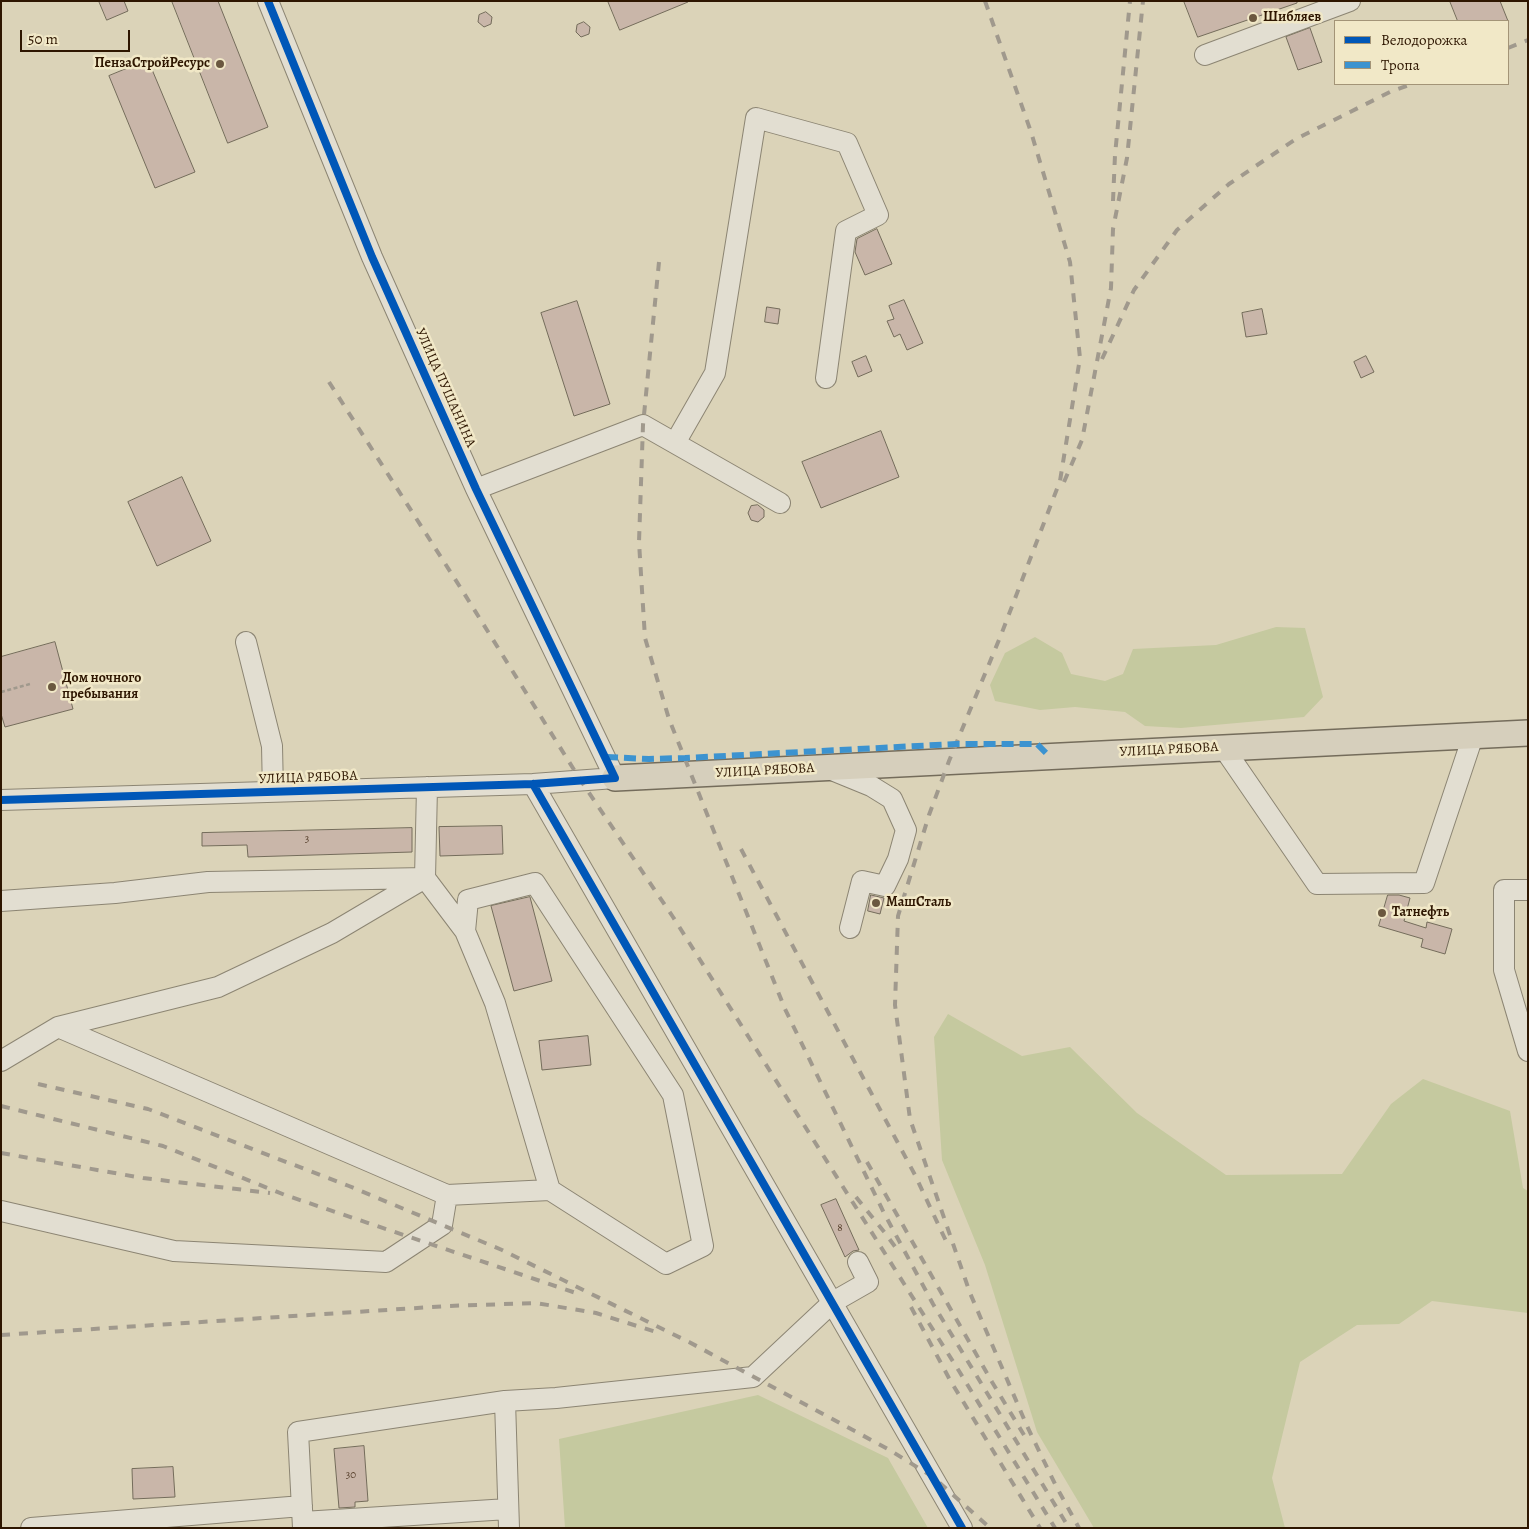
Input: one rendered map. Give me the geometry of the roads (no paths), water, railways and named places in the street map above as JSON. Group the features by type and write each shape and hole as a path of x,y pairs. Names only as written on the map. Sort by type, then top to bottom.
{"main road":[{"name":"УЛИЦА РЯБОВА","path":"615,778 1222,747 1528,734"}],"street":[{"name":"УЛИЦА ПУШАНИНА","path":"268,1 372,257 476,489 615,778"},
{"path":"1205,55 1350,1"},
{"path":"675,444 715,372 756,118 847,143 878,215 846,231 826,378"},
{"path":"476,489 642,425 780,503"},
{"path":"246,642 272,746 273,792"},
{"path":"1222,747 1316,884 1424,883 1473,736"},
{"path":"825,767 871,786 892,799 906,830 898,859 885,886 862,881 850,928"},
{"name":"УЛИЦА РЯБОВА","path":"1,800 532,784 615,778"},
{"path":"532,784 962,1528"},
{"path":"427,787 426,878 466,931 496,1003 550,1190"},
{"path":"1,901 115,893 208,882 426,878"},
{"path":"1,1061 58,1027 218,987 332,933 426,878"},
{"path":"58,1027 447,1195 550,1190 666,1264 703,1246 673,1095 535,883 468,900 466,931"},
{"path":"1528,890 1504,890 1504,970 1528,1051"},
{"path":"1,1211 174,1251 386,1262 442,1225 447,1195"},
{"path":"303,1519 298,1432 505,1402 753,1377 833,1302 868,1282 858,1262"},
{"path":"32,1528 303,1519 509,1518 505,1402"}],"railway":[{"path":"985,1 1031,132 1070,262 1080,358 1060,481 1001,635 949,761 929,815 898,916 895,1005 910,1119 970,1293 1027,1426 1079,1528"},
{"path":"1113,201 1115,155 1130,1"},
{"path":"1064,482 1082,440 1111,288 1113,229 1127,158 1143,1"},
{"path":"1509,48 1528,40"},
{"path":"1102,359 1134,290 1177,230 1229,184 1296,139 1390,92 1409,85"},
{"path":"659,262 643,425 639,542 645,638 669,719 785,1009 884,1213 933,1304 1069,1528"},
{"path":"329,382 581,781 673,917 959,1371 1055,1528"},
{"path":"741,849 915,1175 946,1241"},
{"path":"38,1084 148,1109 349,1186 502,1250 689,1342 888,1449 933,1477 990,1528"},
{"path":"1,1106 163,1146 285,1195 576,1293"},
{"path":"1,1153 143,1178 270,1193"},
{"path":"867,1162 1024,1435"},
{"path":"856,1197 899,1252"},
{"path":"1,1335 448,1306 536,1303 596,1313 656,1332"},
{"path":"911,1307 950,1380 1040,1528"}],"place":[{"name":"Шибляев","path":"1253,18"},
{"name":"ПензаСтройРесурс","path":"220,64"},
{"name":"Дом ночного пребывания","path":"52,687"},
{"name":"МашСталь","path":"876,903"},
{"name":"Татнефть","path":"1382,913"}]}
